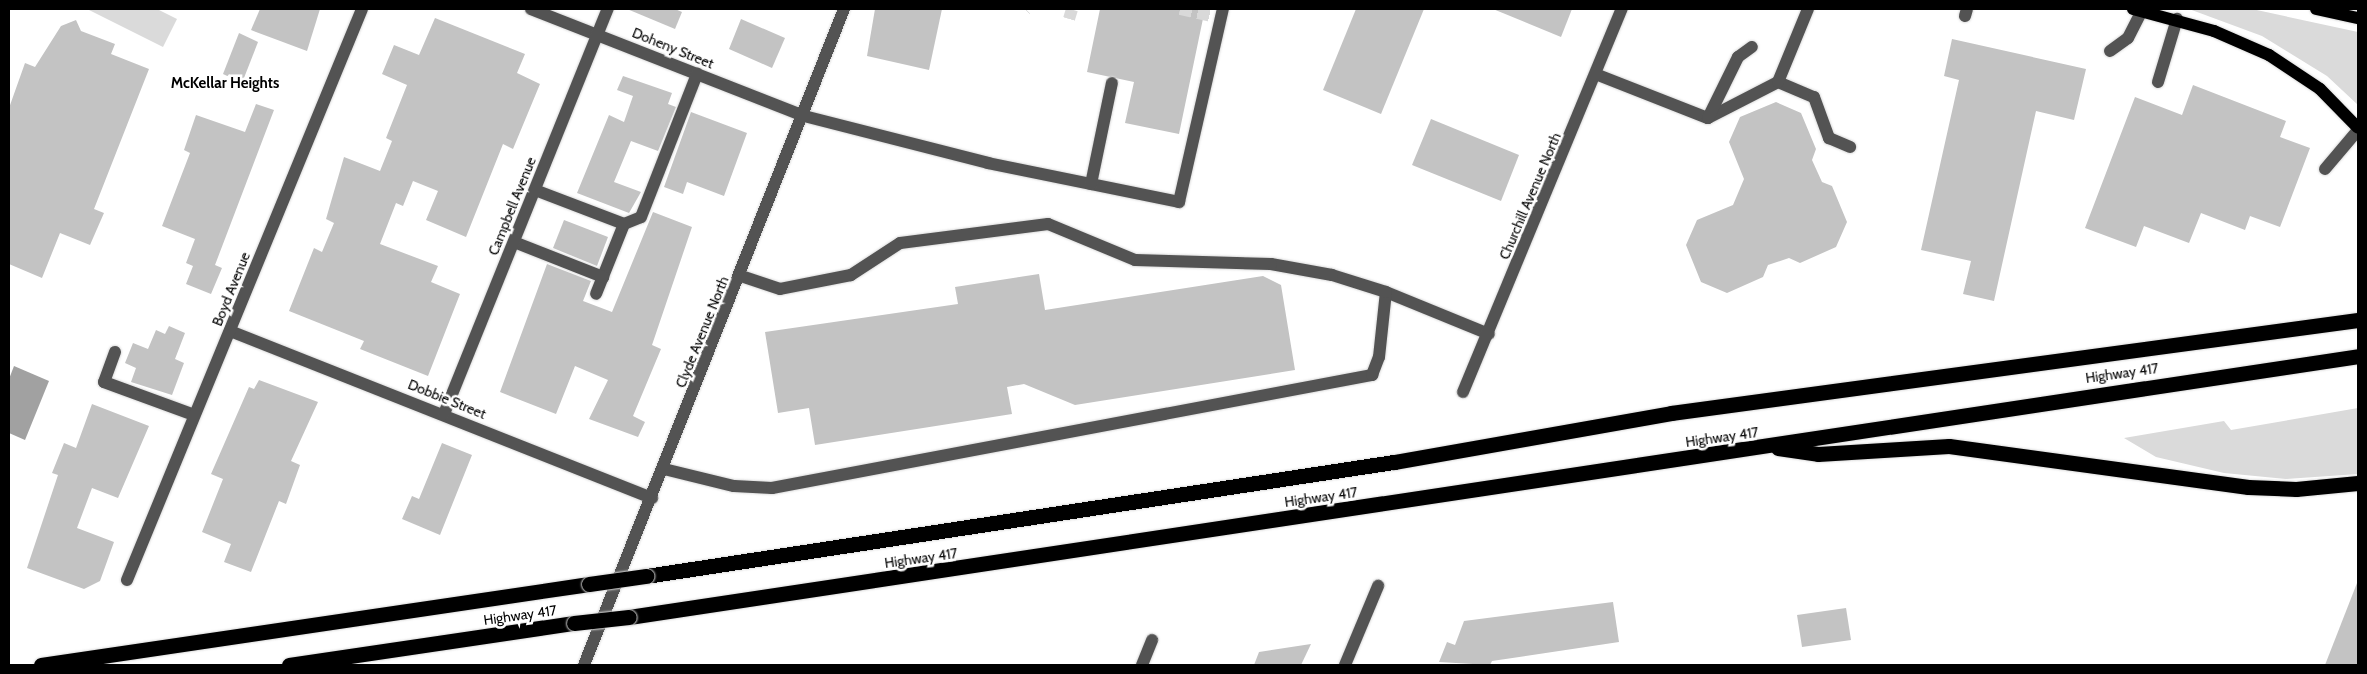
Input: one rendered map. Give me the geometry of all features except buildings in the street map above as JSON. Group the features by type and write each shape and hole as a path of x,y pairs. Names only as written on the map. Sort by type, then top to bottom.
{"highway":[{"path":"41,665 646,576 1394,462 1671,413 2358,320"},
{"name":"Highway 417","path":"289,665 574,623 630,617 1767,447 1941,416 2358,356"},
{"path":"1767,447 1818,454 1949,446 2273,489 2358,483"}],"main road":[{"path":"2316,9 2358,18"},
{"path":"2138,10 2177,19 2269,55 2320,89 2358,129"}],"street":[{"name":"Boyd Avenue","path":"127,580 362,9"},
{"name":"Doheny Street","path":"531,9 804,116 1091,184 1179,202 1223,9"},
{"name":"Campbell Avenue","path":"444,414 608,9"},
{"name":"Clyde Avenue North","path":"584,665 741,276 844,9"},
{"name":"Churchill Avenue North","path":"1463,392 1598,75 1622,9"},
{"path":"1598,75 1708,118 1778,82 1808,9"},
{"path":"2110,51 2128,38 2138,10"},
{"path":"2158,82 2177,19"},
{"path":"1708,118 1738,57 1752,47"},
{"path":"535,190 624,224 641,217 697,74"},
{"path":"1778,82 1814,97 1830,138 1850,147"},
{"path":"1091,184 1112,83"},
{"path":"2325,169 2358,129"},
{"path":"596,294 624,224"},
{"path":"741,276 780,289 851,275 900,242 1048,224 1135,260 1271,264 1332,275 1386,292 1489,334"},
{"path":"514,242 603,277"},
{"path":"664,469 734,486 772,488 1372,375 1379,357 1386,292"},
{"name":"Dobbie Street","path":"230,331 444,414 652,498"},
{"path":"115,352 104,382 194,416"},
{"path":"1345,665 1378,586"},
{"path":"1142,665 1152,640"}],"shaded area":[{"path":"87,9 157,9 177,19 163,47"},
{"path":"2189,9 2252,9 2358,32 2358,105 2327,76 2262,36"},
{"path":"14,366 49,381 25,440 9,433 9,379"},
{"path":"2358,408 2358,474 2286,479 2224,473 2156,457 2124,438 2224,421 2231,430"}],"tunnel":[{"path":"1069,19 1072,9"},
{"path":"1180,9 1221,18"}],"district":[{"name":"McKellar Heights","path":"225,84"}]}
